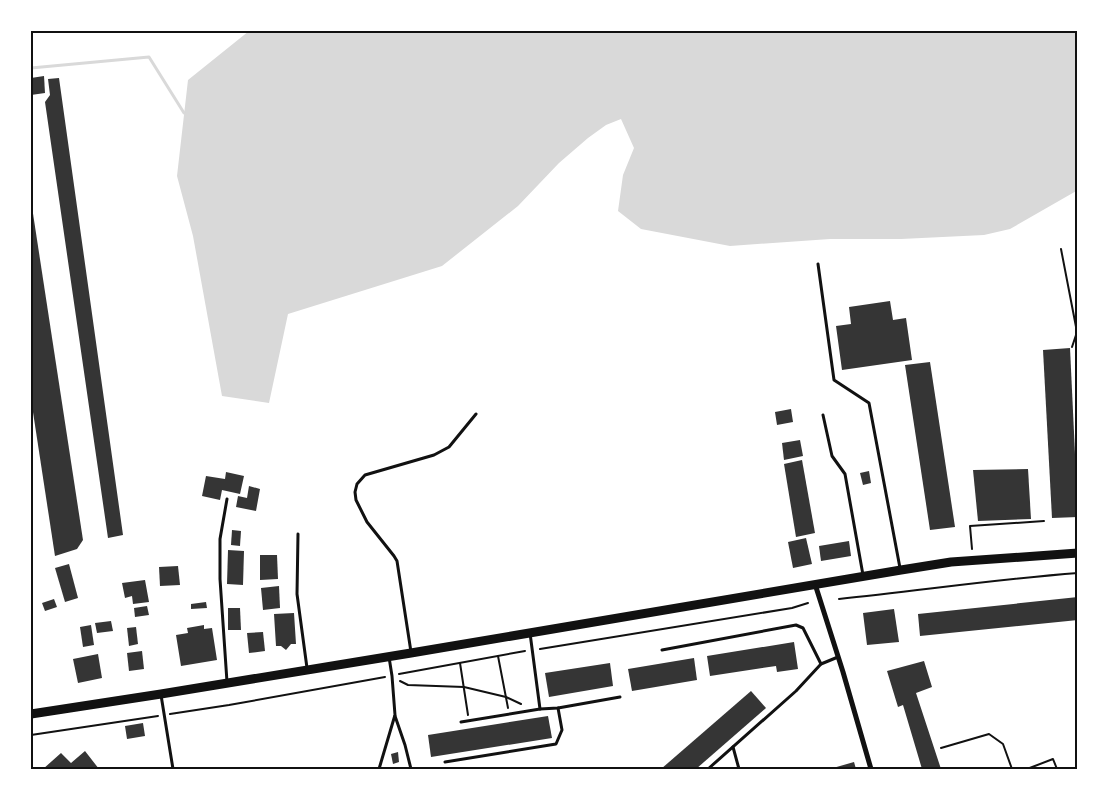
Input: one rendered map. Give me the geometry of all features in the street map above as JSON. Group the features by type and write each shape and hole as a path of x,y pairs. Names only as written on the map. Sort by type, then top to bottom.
{"main road":[{"path":"31,714 411,653 815,583 952,562 1078,553"}],"street":[{"path":"815,583 871,769"}],"lane":[{"path":"818,264 834,380 869,403 901,570"},
{"path":"411,653 397,561 367,522 356,500 355,492 365,475 434,455 449,447 476,414"},
{"path":"823,415 832,456 845,474 863,576"},
{"path":"227,499 220,539 220,579 228,682"},
{"path":"298,534 297,594 307,669"},
{"path":"662,650 796,625 803,628 821,664"},
{"path":"530,632 540,709"},
{"path":"388,656 392,676 395,715 411,769"},
{"path":"708,769 796,690 821,664 838,657"},
{"path":"161,694 173,769"},
{"path":"462,722 620,697"},
{"path":"445,762 556,744 562,730 558,708"},
{"path":"379,769 395,715"},
{"path":"733,747 739,769"}],"path":[{"path":"1061,249 1077,332 1072,347"},
{"path":"972,549 970,526 1044,521"},
{"path":"839,599 1036,576 1078,573"},
{"path":"31,734 229,705 532,650 792,608 808,602"},
{"path":"498,656 509,714"},
{"path":"460,663 469,721"},
{"path":"392,676 408,685 464,687 506,698 534,710"},
{"path":"941,748 989,734 1003,744 1012,769"},
{"path":"1027,769 1053,759 1057,769"}],"shaded area":[{"path":"249,31 1078,31 1078,190 1010,229 984,235 901,239 830,239 730,246 641,229 618,211 623,175 634,148 621,119 606,125 588,138 559,163 518,206 442,266 288,314 269,403 222,396 193,236 177,176 188,80"}],"building":[{"path":"44,76 45,93 31,95 31,78"},
{"path":"59,78 123,535 108,538 45,102 50,95 48,79"},
{"path":"31,207 83,540 77,549 55,556 31,399"},
{"path":"890,301 893,320 906,318 912,360 842,370 836,326 851,324 849,307"},
{"path":"1070,348 1078,517 1052,518 1043,350"},
{"path":"930,362 955,527 930,530 905,365"},
{"path":"791,409 793,422 777,425 775,412"},
{"path":"800,440 803,456 784,460 782,443"},
{"path":"802,460 815,533 796,537 784,464"},
{"path":"1028,469 1031,519 978,521 973,470"},
{"path":"869,471 871,483 863,485 860,473"},
{"path":"226,472 244,476 240,494 222,490 220,500 202,496 206,476 225,479"},
{"path":"249,486 260,489 256,511 236,507 238,496 247,498"},
{"path":"232,530 241,531 240,546 231,545"},
{"path":"806,538 812,564 793,568 788,542"},
{"path":"849,541 851,556 821,561 819,546"},
{"path":"228,550 244,551 243,585 227,584"},
{"path":"260,555 277,555 278,579 260,580"},
{"path":"69,564 78,598 65,602 55,568"},
{"path":"178,566 180,585 160,586 159,567"},
{"path":"145,580 149,602 133,604 132,596 125,598 122,583"},
{"path":"279,586 280,608 263,610 261,588"},
{"path":"1078,597 1078,620 920,636 918,614"},
{"path":"54,599 57,607 45,611 42,603"},
{"path":"206,602 207,608 191,609 191,604"},
{"path":"147,606 149,615 135,617 134,608"},
{"path":"228,608 240,608 241,630 228,630"},
{"path":"894,609 899,642 867,645 863,613"},
{"path":"294,613 296,644 291,644 286,650 281,646 276,646 274,614"},
{"path":"111,621 113,631 97,633 95,623"},
{"path":"91,625 94,645 83,647 80,627"},
{"path":"204,625 204,629 212,628 217,660 181,666 176,635 188,633 187,628"},
{"path":"136,627 138,644 129,646 127,628"},
{"path":"263,632 265,651 249,653 247,633"},
{"path":"794,642 798,669 777,672 776,666 710,676 707,656"},
{"path":"142,651 144,669 129,671 127,653"},
{"path":"98,654 102,678 78,683 73,659"},
{"path":"694,658 697,680 632,691 628,669"},
{"path":"924,661 932,687 916,693 941,769 922,769 903,705 898,707 887,671"},
{"path":"610,663 613,686 549,697 545,673"},
{"path":"751,691 766,708 696,769 661,769"},
{"path":"548,716 552,738 431,757 428,735"},
{"path":"143,723 145,736 127,739 125,726"},
{"path":"85,751 99,769 43,769 61,753 71,763"},
{"path":"398,752 399,762 393,764 391,754"},
{"path":"854,762 856,769 833,769 833,768"}],"waterway":[{"path":"31,68 149,57 184,113"}]}
